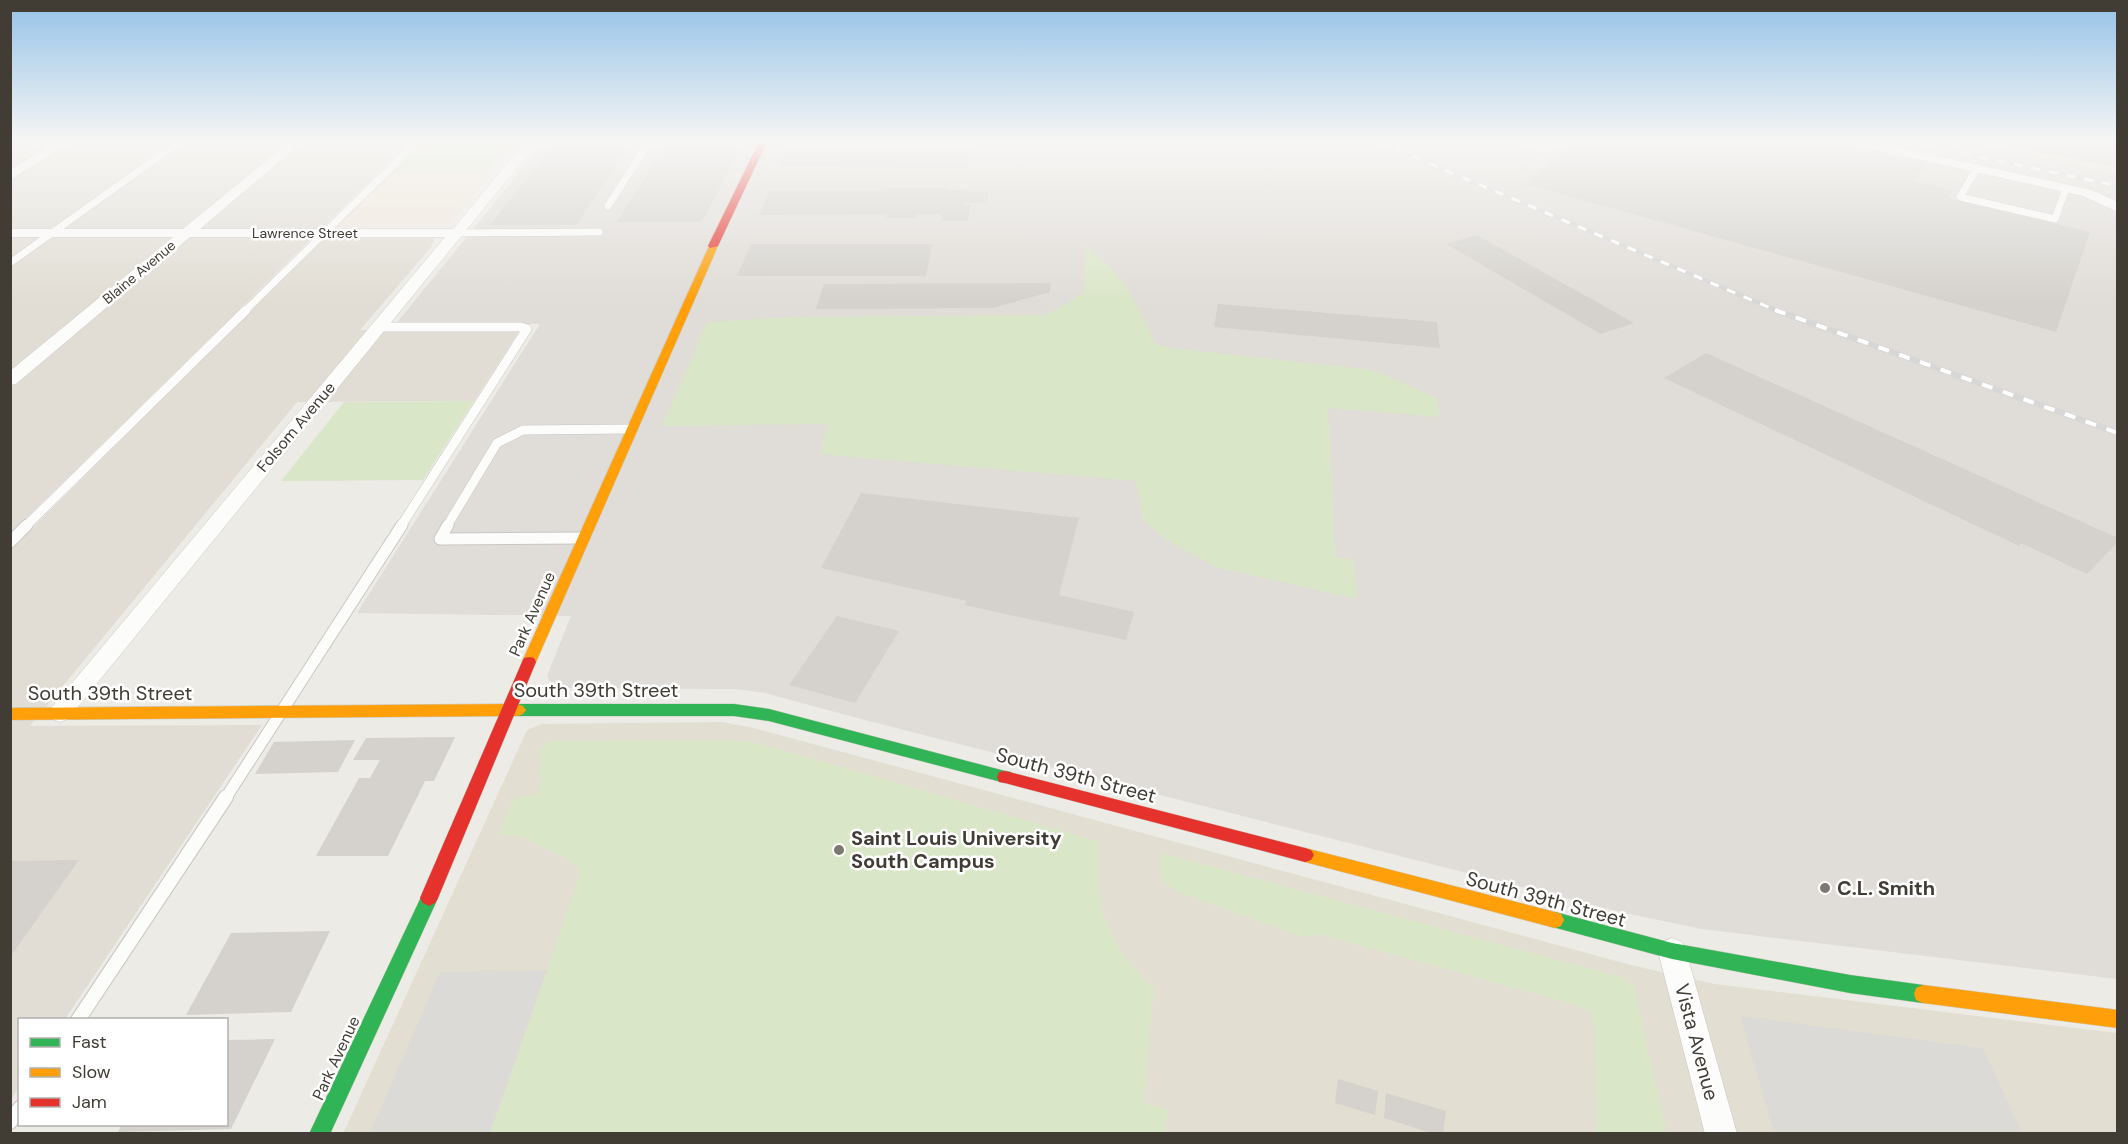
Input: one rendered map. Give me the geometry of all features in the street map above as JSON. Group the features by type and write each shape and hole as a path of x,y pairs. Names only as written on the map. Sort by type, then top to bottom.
{"street":[{"name":"Blaine Avenue","path":"10,380 232,195"},
{"name":"Folsom Avenue","path":"60,713 487,195"},
{"name":"Park Avenue","path":"319,1134 449,856 508,710 737,195"},
{"path":"2092,195 2118,208"},
{"name":"Lawrence Street","path":"10,233 456,233"},
{"name":"South 39th Street","path":"10,714 669,709 734,710 769,715 1672,951 1850,984 2118,1020"},
{"name":"Vista Avenue","path":"1672,951 1721,1134"}],"lane":[{"path":"10,263 105,195"},
{"path":"10,542 364,195"},
{"path":"608,206 615,195"},
{"path":"1961,195 1960,197 2055,219 2063,195"},
{"name":"Lawrence Street","path":"456,233 599,232"},
{"path":"79,1018 283,712 527,329 521,327 378,327"},
{"path":"584,537 440,539 497,443 513,433 523,430 632,429"}],"shaded area":[{"path":"11,195 356,195 11,533"},
{"path":"367,195 474,195 450,223 443,226 336,227"},
{"path":"501,195 2117,195 2117,979 1702,929 1620,912 765,693 735,689 565,688 552,685 547,676 571,616 357,613 540,324 396,324"},
{"path":"325,238 434,238 432,246 360,330 520,330 474,401 297,402 30,726 262,725 66,1018 18,1018 18,1089 11,1100 11,549"},
{"name":"Saint Louis University South Campus","path":"722,722 754,728 1631,965 1715,984 2117,1033 2117,1133 343,1134 527,730 541,724"},
{"path":"547,970 490,1133 370,1133 440,972"},
{"path":"1740,1016 1983,1048 2022,1133 1774,1133"}],"green space":[{"path":"1085,246 1109,265 1128,289 1156,344 1171,348 1365,369 1437,398 1440,417 1328,408 1336,557 1354,560 1357,599 1216,567 1162,537 1142,518 1136,481 820,454 828,424 662,426 707,322 796,317 1045,315 1084,293"},
{"path":"474,401 423,480 281,481 344,402"},
{"path":"732,740 752,742 825,762 1100,842 1099,886 1107,923 1124,956 1154,988 1144,1102 1169,1110 1165,1133 490,1133 577,883 579,869 568,859 520,836 498,834 512,802 524,796 536,795 543,778 537,778 541,765 539,753 549,741"},
{"path":"1162,853 1625,978 1634,987 1667,1133 1597,1133 1594,1025 1591,1013 1573,1004 1319,934 1303,937 1181,893 1162,878 1160,868"}],"building":[{"path":"514,195 596,195 576,225 490,225"},
{"path":"634,195 716,195 702,222 617,222"},
{"path":"767,195 988,195 987,203 965,203 965,205 970,205 968,221 941,221 942,214 918,214 917,218 886,218 887,214 759,215"},
{"path":"1566,195 1950,195 1949,198 2090,232 2056,332"},
{"path":"1477,235 1634,323 1601,334 1446,244"},
{"path":"751,244 932,244 926,276 737,276"},
{"path":"1051,283 1050,292 993,308 816,309 824,284"},
{"path":"1218,304 1437,322 1440,348 1214,327"},
{"path":"1706,353 2118,538 2118,542 2087,574 2021,543 2019,546 1664,378"},
{"path":"861,493 1079,518 1059,595 1134,612 1126,640 964,605 967,601 821,568"},
{"path":"837,616 899,631 855,703 789,685"},
{"path":"455,737 434,781 425,781 388,856 316,856 359,778 370,778 380,760 353,760 366,738"},
{"path":"355,740 338,772 255,774 274,742"},
{"path":"79,860 10,957 10,861"},
{"path":"330,931 291,1012 186,1015 231,933"},
{"path":"275,1039 231,1129 118,1132 121,1126 228,1126 228,1040"},
{"path":"1338,1079 1378,1091 1375,1115 1335,1103"},
{"path":"1386,1093 1446,1111 1443,1134 1434,1134 1384,1118"}],"railway":[{"path":"1505,195 1777,311"},
{"path":"1777,311 2118,433"}],"traffic: fast":[{"path":"518,710 734,710 769,715 1005,777"},
{"path":"319,1134 429,898"},
{"path":"1555,920 1672,951 1850,984 1923,994"}],"traffic: slow":[{"path":"529,662 713,246"},
{"path":"10,714 518,710"},
{"path":"1305,855 1555,920"},
{"path":"1923,994 2118,1019"}],"traffic: jam":[{"path":"713,246 737,195"},
{"path":"429,898 529,662"},
{"path":"1005,777 1305,855"}],"place":[{"name":"Saint Louis University South Campus","path":"839,850"},
{"name":"C.L. Smith","path":"1825,888"}]}
